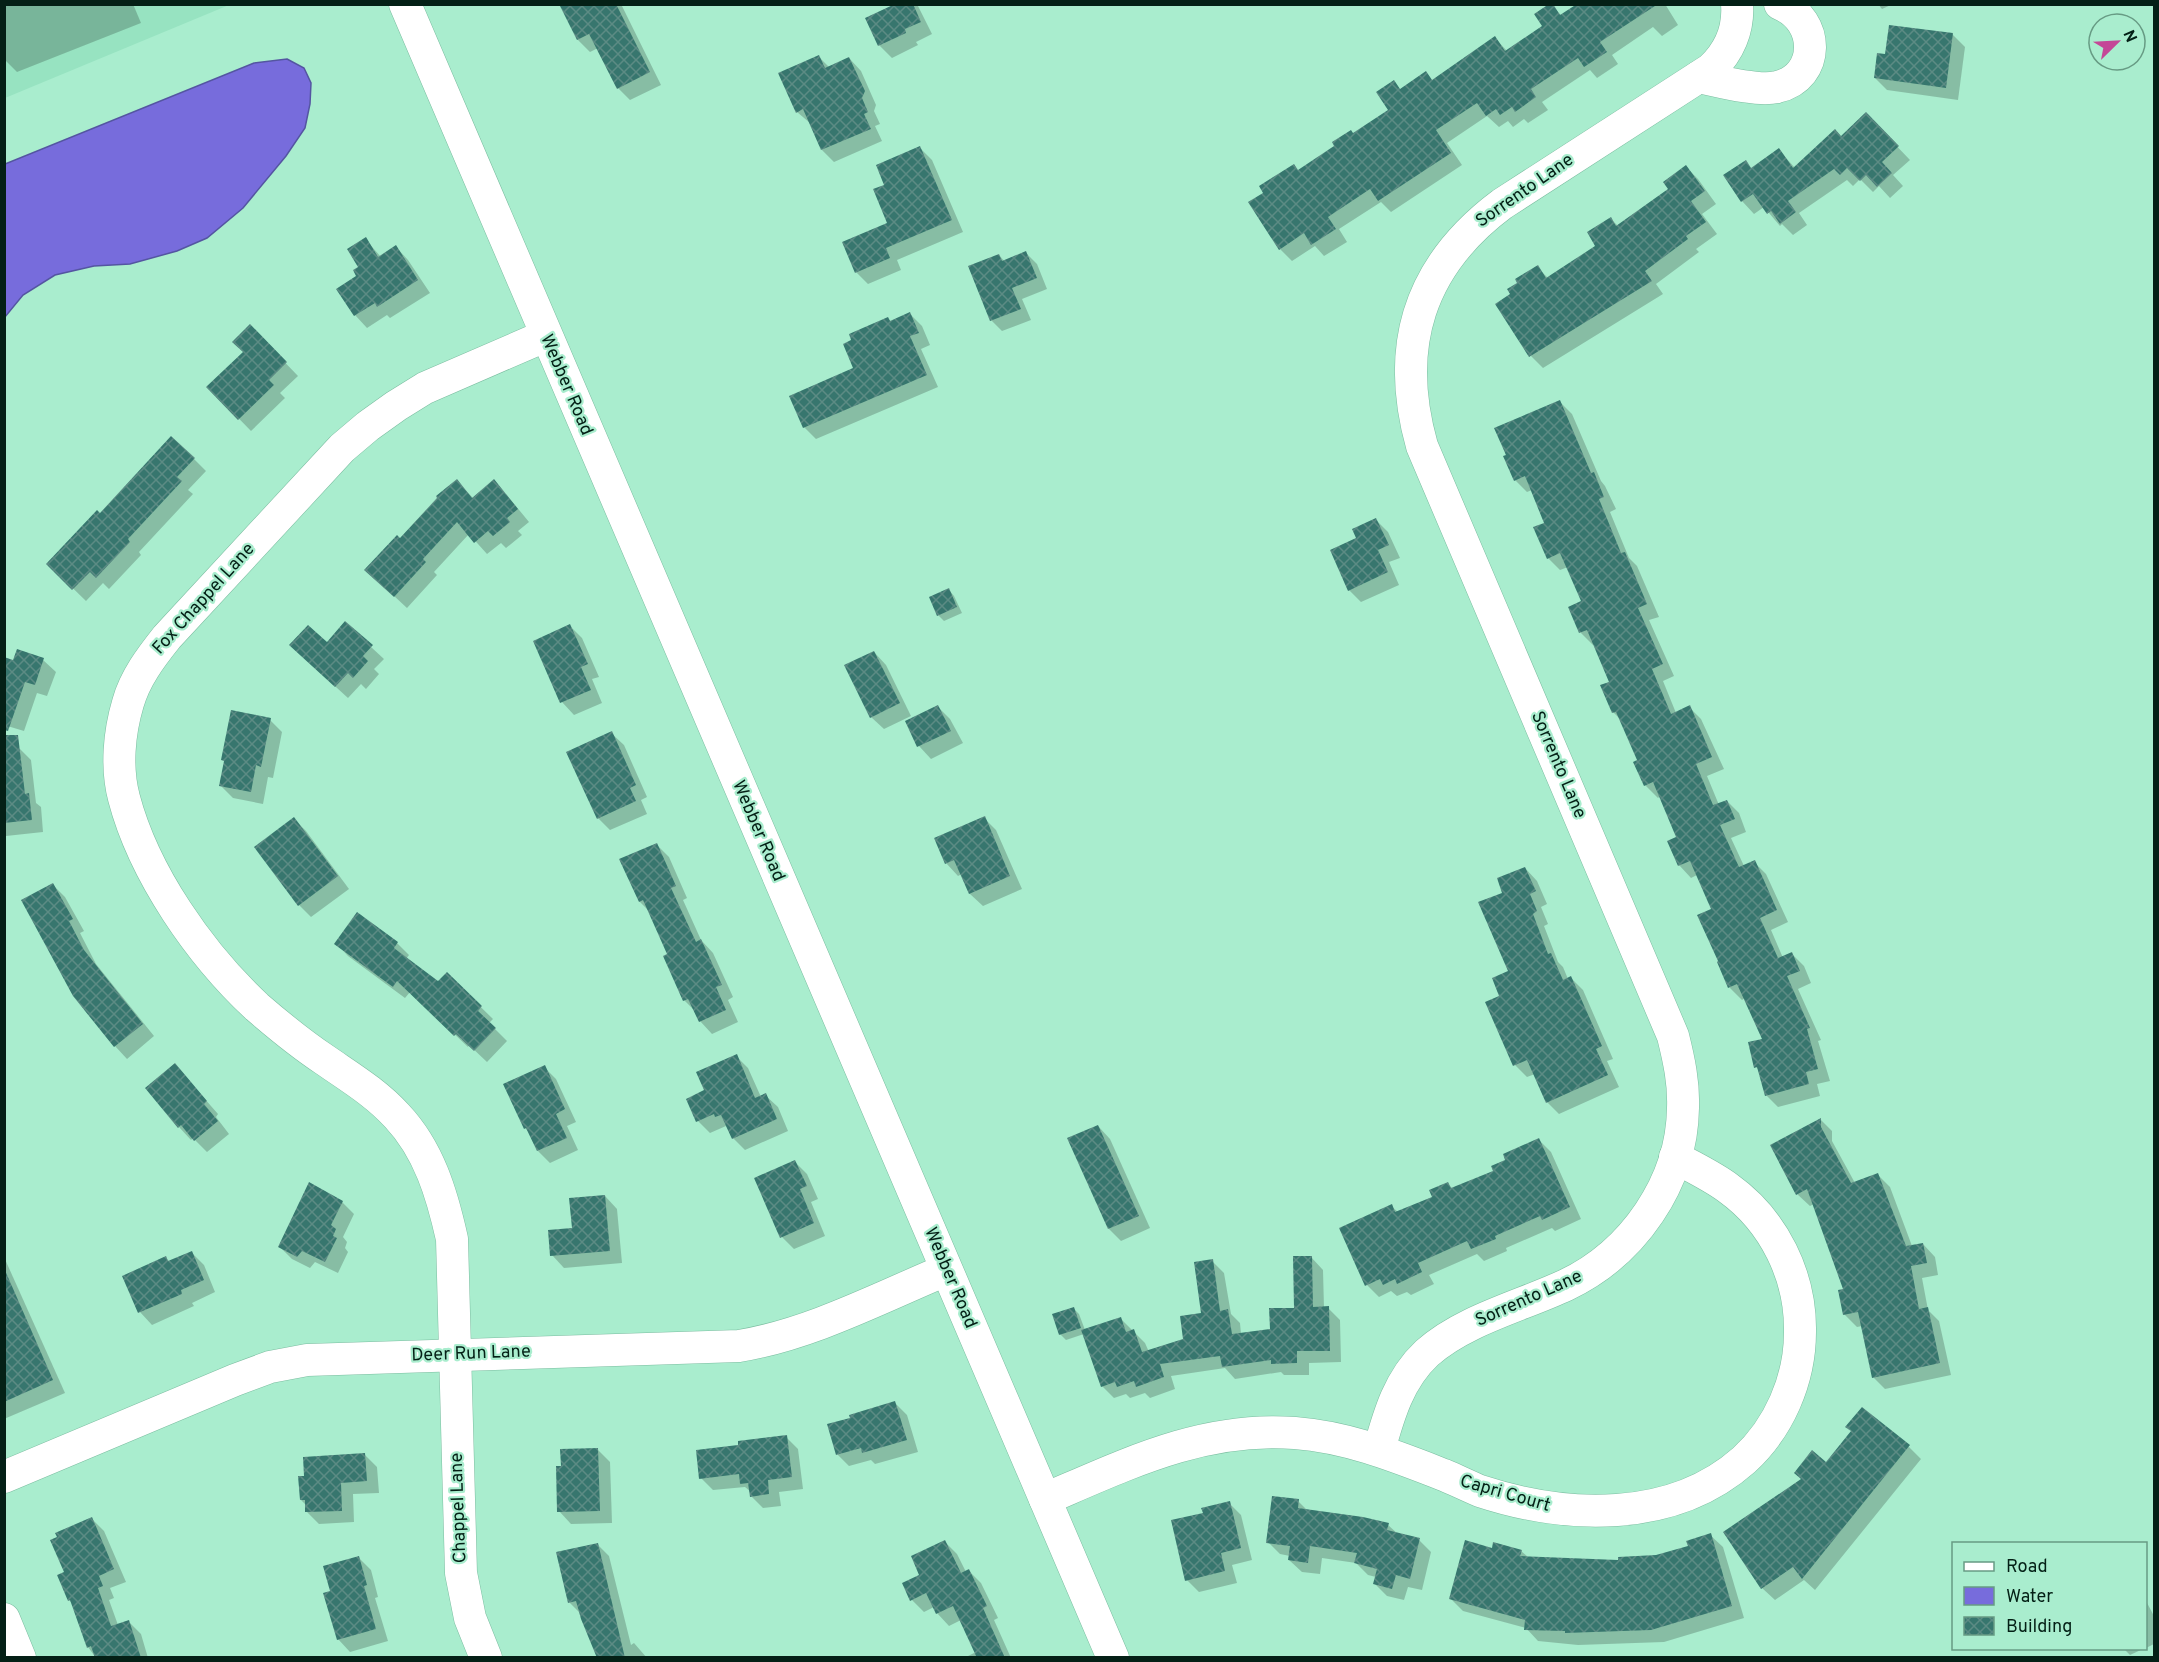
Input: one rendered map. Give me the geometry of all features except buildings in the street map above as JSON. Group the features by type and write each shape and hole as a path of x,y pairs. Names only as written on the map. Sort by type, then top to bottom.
{"street":[{"name":"Webber Road","path":"405,4 545,336 1113,1658"},
{"name":"Sorrento Lane","path":"1378,1450 1399,1389 1426,1354 1462,1330 1566,1285 1588,1273 1626,1242 1649,1213 1667,1181 1682,1129 1683,1109 1682,1076 1674,1036 1422,446 1412,406 1411,348 1424,300 1444,263 1464,236 1502,204 1718,63 1728,49 1736,25 1737,4"},
{"path":"1698,77 1766,88 1785,84 1798,76 1808,59 1809,34 1805,24 1798,16 1779,4"},
{"name":"Fox Chappel Lane","path":"456,1355 452,1239 443,1198 429,1163 409,1130 390,1109 369,1089 290,1035 256,1006 225,975 197,940 172,904 150,865 132,824 121,775 121,734 130,697 154,653 342,448 377,419 426,388 545,336"},
{"name":"Capri Court","path":"1045,1499 1142,1457 1179,1445 1217,1436 1255,1432 1294,1432 1332,1437 1378,1450 1478,1490 1557,1509 1598,1511 1649,1506 1681,1498 1719,1480 1751,1454 1766,1436 1787,1398 1794,1377 1800,1336 1800,1315 1797,1294 1783,1253 1759,1217 1727,1187 1675,1157"},
{"name":"Deer Run Lane","path":"4,1477 149,1415 270,1367 307,1360 750,1344 805,1329 946,1270"},
{"name":"Chappel Lane","path":"456,1355 461,1573 470,1618 486,1658"},
{"path":"4,1618 20,1658"}],"shaded area":[{"path":"5,4 229,4 229,5 5,98"}],"water":[{"path":"287,59 304,68 311,83 305,128 286,156 243,208 207,238 177,251 130,264 94,266 55,275 23,295 5,317 5,164 254,63"}]}
